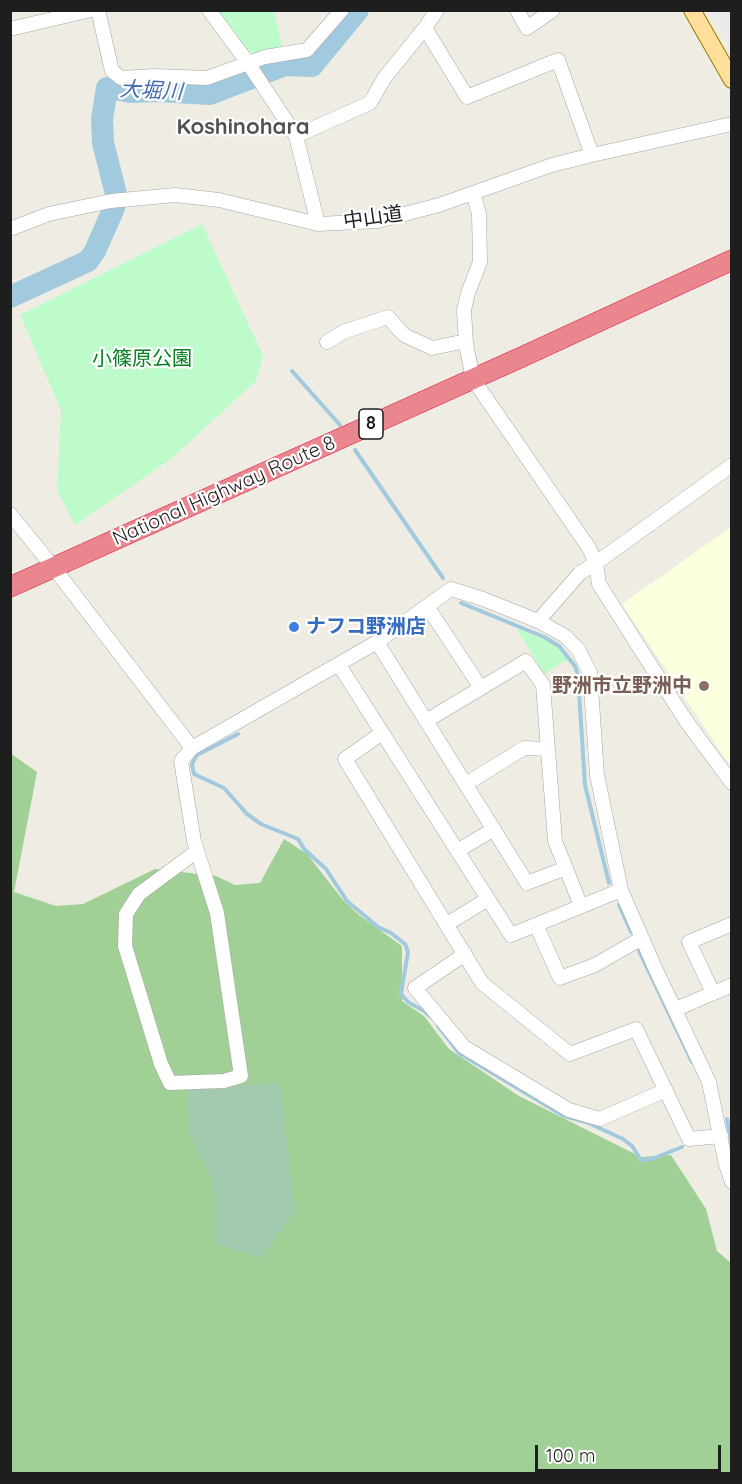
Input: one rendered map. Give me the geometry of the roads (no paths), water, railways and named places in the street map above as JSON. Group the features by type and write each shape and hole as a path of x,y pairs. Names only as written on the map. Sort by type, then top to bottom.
{"highway":[{"name":"National Highway Route 8","path":"10,587 732,260"}],"main road":[{"path":"692,10 727,57 732,80"}],"street":[{"path":"10,29 92,10"},
{"path":"98,10 112,71 121,78 155,76 207,78 250,66 265,57 307,50 342,10"},
{"path":"209,10 250,66 296,136 318,224"},
{"path":"296,136 370,102 385,77 437,10"},
{"path":"517,10 527,28 553,10"},
{"path":"425,28 467,97 558,60 592,154"},
{"name":"中山道","path":"10,229 49,214 116,200 175,195 208,199 318,224 378,221 411,213 552,165 592,154 732,124"},
{"path":"473,193 479,214 480,262 464,310 472,378 589,548 596,563 599,584 674,702 732,783"},
{"path":"327,342 343,332 388,317 404,335 432,348 466,341"},
{"path":"538,621 580,573 732,465"},
{"path":"10,514 54,567 192,748"},
{"path":"197,852 139,894 126,914 125,946 161,1064 170,1083 224,1081 242,1076 217,913 197,852 181,761 192,748 377,642 451,589 538,621 566,636 578,649 590,673 597,776 621,890 709,1083 732,1182"},
{"path":"428,606 481,688"},
{"path":"377,642 527,883 566,868"},
{"path":"426,721 526,661 543,685 555,841 581,906"},
{"path":"339,665 511,935 621,890"},
{"path":"382,733 345,759 482,983 570,1054 636,1029 689,1139 721,1136"},
{"path":"466,784 524,748 548,750"},
{"path":"457,851 494,829"},
{"path":"447,924 488,899"},
{"path":"712,993 689,942 732,924"},
{"path":"536,925 560,978 595,965 642,938"},
{"path":"465,954 415,988 464,1047 569,1110 600,1119 666,1090"},
{"path":"676,1009 732,985"}],"waterway":[{"name":"大堀川","path":"10,297 88,261 95,251 114,208 116,194 103,143 102,119 107,88 131,92 210,94 285,65 312,66 358,10"},
{"path":"292,371 340,425"},
{"path":"355,450 443,578"},
{"path":"461,603 544,637 559,646 575,666 578,676 585,785 609,883"},
{"path":"238,734 197,755 192,764 194,774 224,788 247,814 261,824 298,839 304,849 326,869 347,901 378,927 391,933 405,944 408,952 401,994 408,1002 432,1018"},
{"path":"619,905 631,932"},
{"path":"639,951 692,1062"},
{"path":"438,1026 459,1053 564,1116 586,1122 623,1139 632,1146 641,1160 652,1159 682,1147"},
{"path":"727,1119 732,1145"}],"place":[{"name":"ナフコ野洲店","path":"294,627"},
{"name":"野洲市立野洲中","path":"704,686"}],"district":[{"name":"Koshinohara","path":"243,127"}],"park label":[{"name":"小篠原公園","path":"142,359"}]}
